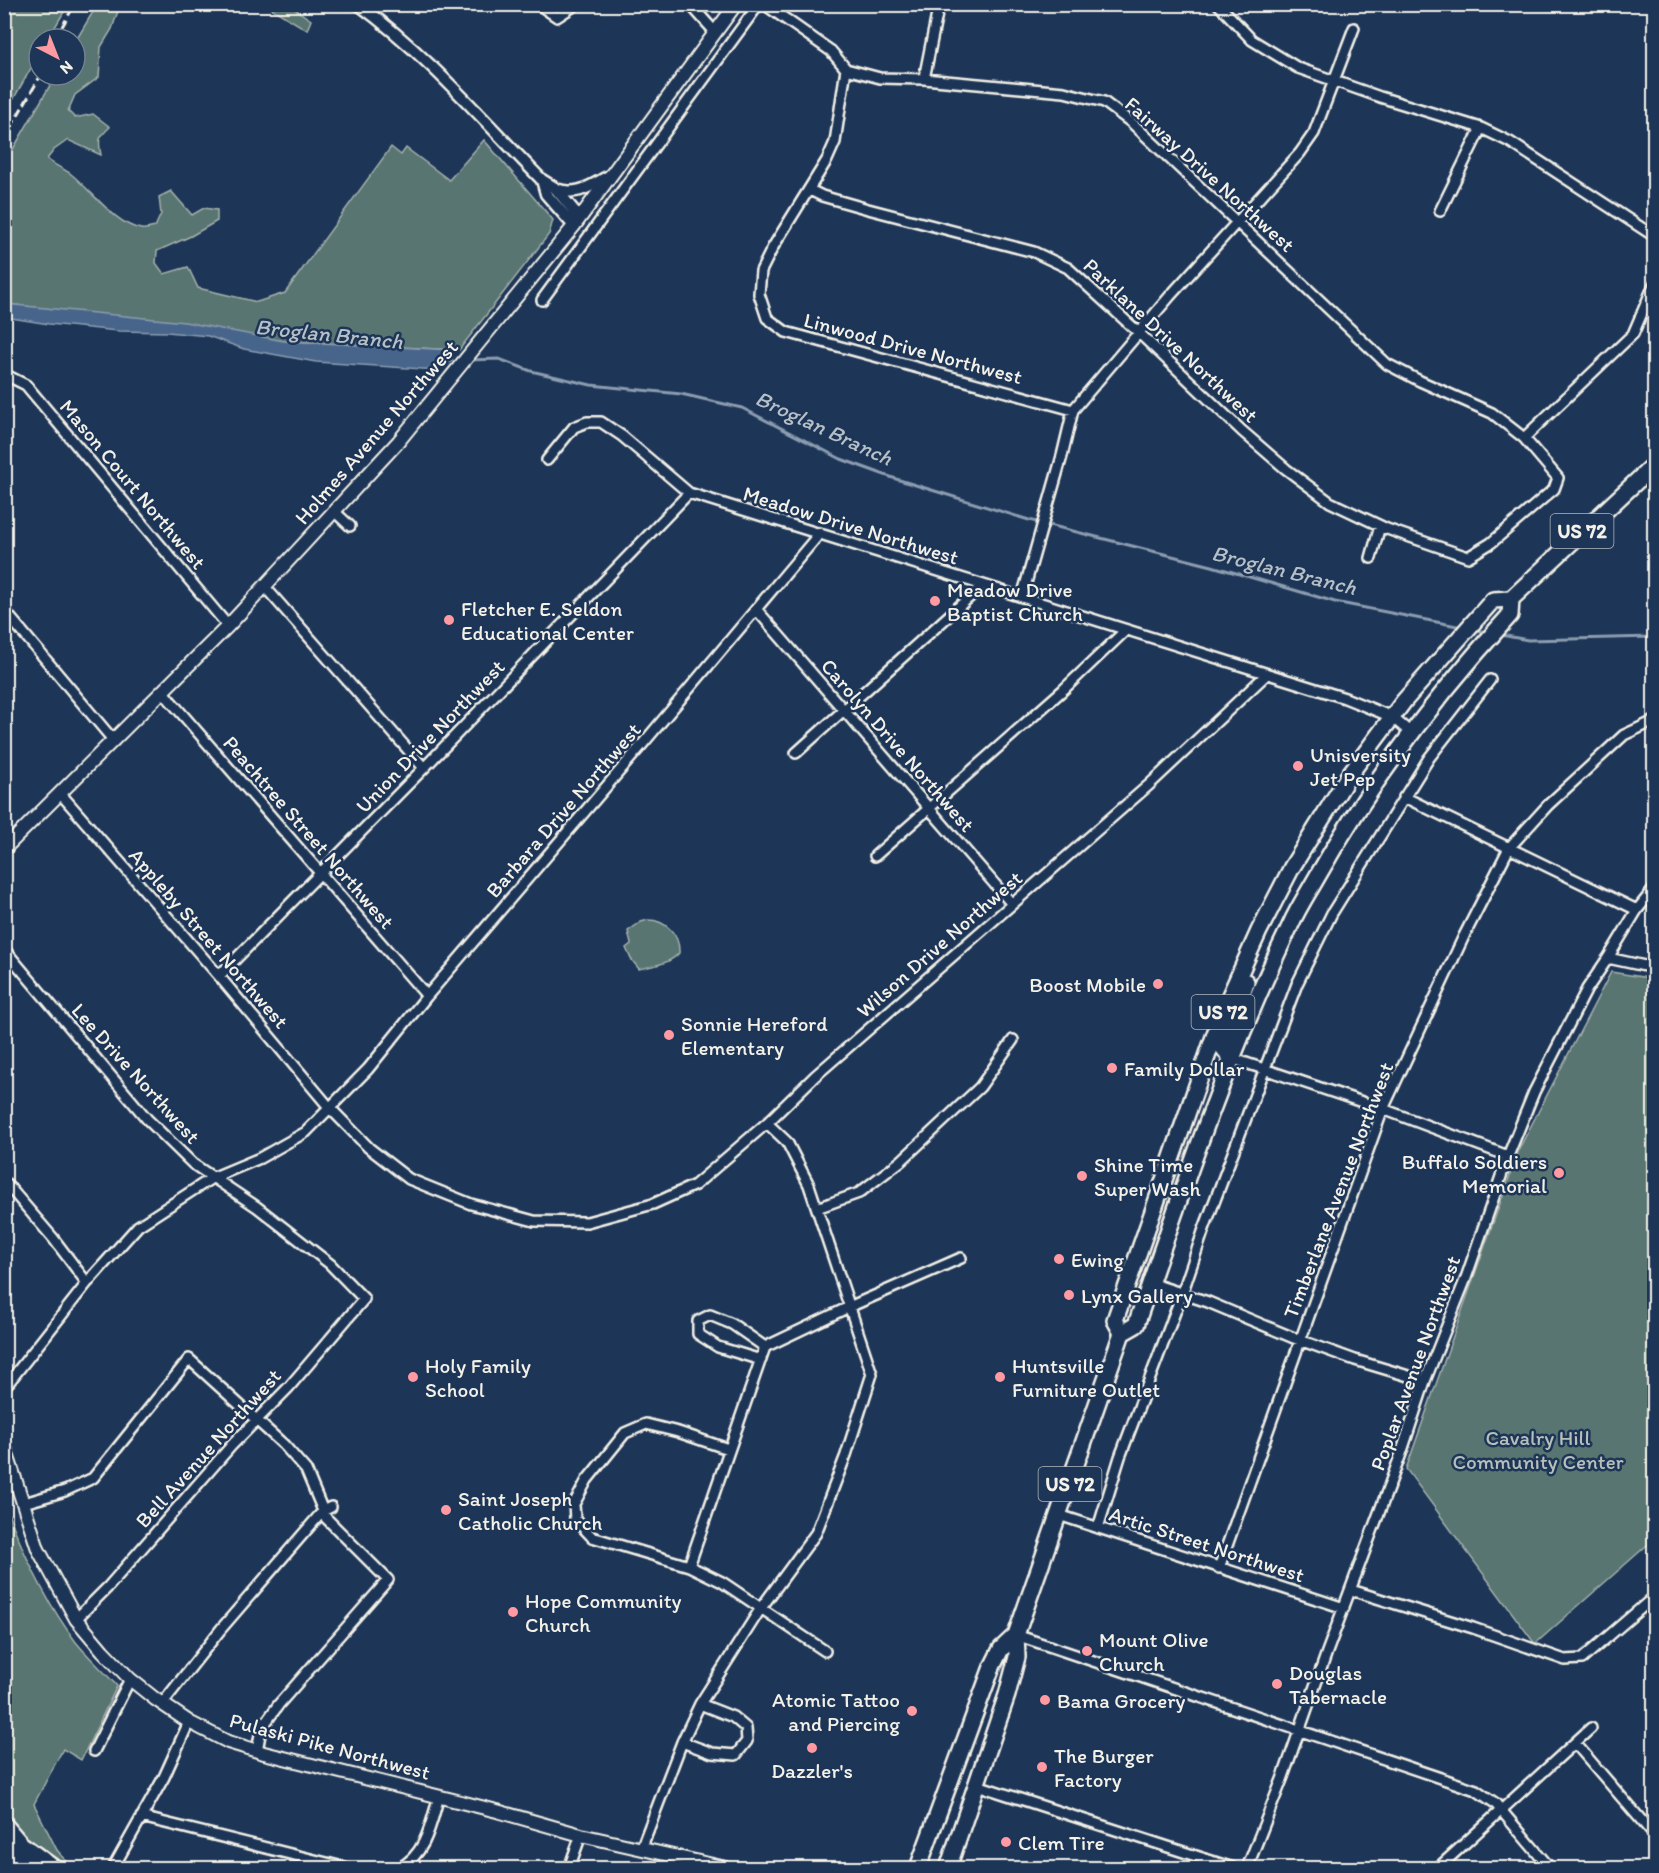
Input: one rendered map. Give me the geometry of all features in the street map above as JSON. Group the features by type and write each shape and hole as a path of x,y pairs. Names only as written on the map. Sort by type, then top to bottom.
{"highway":[{"name":"US 72","path":"1122,1333 1115,1320 1223,1011 1292,867 1349,775 1392,717 1451,646 1494,600 1511,599 1654,465"},
{"name":"US 72","path":"948,1869 1008,1695 1017,1657 1016,1635 1122,1333 1136,1325 1231,1058 1291,923 1353,817 1412,734 1471,658 1510,615 1511,599"},
{"path":"1231,1058 1224,1049 1246,983 1242,970"},
{"path":"1170,1227 1164,1218 1182,1164 1183,1154 1175,1148"},
{"name":"US 72","path":"918,1869 992,1667 1001,1649 1016,1635"},
{"path":"4,1825 20,1844 53,1869"},
{"path":"4,1851 43,1869"}],"main road":[{"name":"Holmes Avenue Northwest","path":"4,849 228,626 398,442 577,222 736,4"},
{"name":"Pulaski Pike Northwest","path":"4,1444 39,1549 76,1619 130,1679 189,1722 228,1742 257,1751 439,1796 581,1835 726,1869"}],"street":[{"path":"358,4 389,27 440,75 542,180 566,192 576,192 610,175"},
{"path":"538,4 556,17 577,4"},
{"path":"690,4 715,32"},
{"path":"542,300 759,4"},
{"path":"764,4 831,51 846,69"},
{"path":"924,79 939,4"},
{"path":"1218,4 1252,40 1298,68 1480,128 1510,142 1654,236"},
{"path":"1022,597 1073,410 1138,332 1300,153 1314,133 1354,28"},
{"name":"Fairway Drive Northwest","path":"846,69 880,78 924,79 1064,92 1104,102 1132,123 1387,364 1492,413 1524,438 1558,478 1554,489 1491,543 1468,557 1452,551"},
{"name":"Linwood Drive Northwest","path":"846,69 835,142 810,190 773,247 761,271 759,294 768,318 786,332 1073,410"},
{"path":"1440,212 1480,128"},
{"path":"542,180 546,194 577,222"},
{"path":"555,188 577,222"},
{"name":"Parklane Drive Northwest","path":"810,190 845,203 1034,252 1068,268 1242,431 1286,469 1330,502 1380,526 1452,551"},
{"path":"1524,438 1633,334 1654,285"},
{"name":"Mason Court Northwest","path":"4,381 10,377 26,385 228,626"},
{"name":"Meadow Drive Northwest","path":"547,460 574,427 587,422 601,422 622,436 689,493 1345,698 1392,717 1412,734"},
{"name":"Union Drive Northwest","path":"219,976 424,768 689,493"},
{"path":"335,512 350,526"},
{"path":"1371,558 1380,526"},
{"name":"Barbara Drive Northwest","path":"4,1385 9,1382 87,1283 138,1226 212,1178 260,1158 306,1132 368,1069 427,996 820,533"},
{"path":"796,753 983,585"},
{"path":"265,587 424,768"},
{"name":"Carolyn Drive Northwest","path":"756,609 1012,904"},
{"path":"4,610 114,741"},
{"path":"875,856 1063,690 1126,630"},
{"name":"Wilson Drive Northwest","path":"329,1107 369,1148 409,1179 471,1204 534,1221 587,1222 653,1204 695,1185 767,1123 815,1076 1149,785 1267,674"},
{"path":"1098,1528 1120,1457 1297,984 1332,913 1404,797 1429,758 1490,681"},
{"name":"Peachtree Street Northwest","path":"163,692 427,996"},
{"name":"Timberlane Avenue Northwest","path":"1219,1568 1383,1109 1464,936 1509,848 1548,806 1624,735 1654,721"},
{"name":"Appleby Street Northwest","path":"60,793 329,1107"},
{"path":"1404,797 1637,910"},
{"name":"Poplar Avenue Northwest","path":"1247,1869 1401,1454 1425,1381 1466,1278 1508,1156 1534,1092 1587,989 1637,910 1654,889"},
{"name":"Lee Drive Northwest","path":"4,948 147,1119 193,1164 257,1208 330,1264 364,1299"},
{"path":"1608,958 1654,968"},
{"path":"817,1208 859,1193 902,1161 981,1087 1013,1040"},
{"path":"1231,1058 1383,1109 1508,1156"},
{"path":"641,1849 682,1742 700,1704 761,1608 816,1533 846,1455 872,1374 809,1185 787,1142 767,1123"},
{"path":"4,1181 53,1238 87,1283"},
{"path":"689,1566 765,1347 961,1258"},
{"path":"1150,1283 1208,1302 1301,1341 1425,1381"},
{"name":"Bell Avenue Northwest","path":"76,1619 108,1587 256,1420 290,1387 364,1299"},
{"path":"761,1360 718,1347 698,1334 698,1321 710,1315 732,1324 765,1347"},
{"path":"24,1503 65,1491 93,1478 189,1359 284,1445 306,1470 327,1509 326,1518 388,1580 279,1704 261,1729 257,1751"},
{"path":"728,1449 678,1432 646,1425 626,1433 587,1480 574,1503 575,1519 592,1537 689,1566 722,1582 825,1651"},
{"path":"162,1704 221,1629 327,1509"},
{"name":"Artic Street Northwest","path":"1059,1515 1344,1608"},
{"path":"1351,1590 1473,1628 1565,1660 1582,1659 1654,1597"},
{"path":"1016,1635 1476,1790 1502,1810 1550,1869"},
{"path":"94,1751 130,1679"},
{"path":"682,1742 712,1753 736,1755 747,1741 746,1728 733,1717 700,1704"},
{"path":"113,1869 164,1777 189,1722"},
{"path":"1438,1869 1591,1728"},
{"path":"1575,1743 1654,1835"},
{"path":"977,1785 1233,1869"},
{"path":"399,1869 416,1855 427,1837 439,1796"},
{"path":"141,1817 347,1869"},
{"path":"569,1869 581,1835"}],"green space":[{"path":"5,5 68,5 55,27 27,27 27,75 5,114"},
{"path":"97,5 120,5 112,29 101,47 99,77 87,86 87,27 84,27"},
{"path":"266,5 289,5 311,20 307,30"},
{"path":"49,87 86,87 75,95 68,111 75,118 93,114 110,127 100,140 101,155 68,140 54,150 47,159 71,174 122,221 141,229 155,227 161,214 159,197 171,191 192,215 204,208 217,210 217,221 157,251 156,263 164,274 188,267 198,288 257,302 285,293 391,147 401,155 406,148 449,180 484,140 553,220 549,234 459,350 284,341 5,304 5,163"},
{"path":"648,920 661,923 671,930 677,940 679,953 666,962 639,969 626,948 631,944 628,931"},
{"name":"Cavalry Hill Community Center","path":"1611,972 1654,979 1654,1539 1535,1644 1406,1469 1520,1147"},
{"path":"4,1502 26,1557 64,1626 117,1686 81,1760 63,1749 34,1804 57,1850 72,1868 26,1837 11,1822 5,1812"}],"water":[{"path":"5,304 185,322 284,341 453,350 452,361 438,370 316,362 244,349 208,336 118,331 5,317"}],"waterway":[{"name":"Broglan Branch","path":"469,360 499,359 531,371 591,385 681,394 742,408 841,459 896,479 1029,520 1212,566 1335,602 1462,627"},
{"name":"Broglan Branch","path":"1474,630 1488,632"},
{"name":"Broglan Branch","path":"1501,635 1528,640 1654,637"}],"railway":[{"path":"62,27 75,4"},
{"path":"4,139 34,87"}],"place":[{"name":"Meadow Drive Baptist Church","path":"935,601"},
{"name":"Fletcher E. Seldon Educational Center","path":"449,620"},
{"name":"Unisversity Jet Pep","path":"1298,766"},
{"name":"Boost Mobile","path":"1158,984"},
{"name":"Sonnie Hereford Elementary","path":"669,1035"},
{"name":"Family Dollar","path":"1112,1068"},
{"name":"Buffalo Soldiers Memorial","path":"1559,1173"},
{"name":"Shine Time Super Wash","path":"1082,1176"},
{"name":"Ewing","path":"1059,1259"},
{"name":"Lynx Gallery","path":"1069,1295"},
{"name":"Holy Family School","path":"413,1377"},
{"name":"Huntsville Furniture Outlet","path":"1000,1377"},
{"name":"Saint Joseph Catholic Church","path":"446,1510"},
{"name":"Hope Community Church","path":"513,1612"},
{"name":"Mount Olive Church","path":"1087,1651"},
{"name":"Douglas Tabernacle","path":"1277,1684"},
{"name":"Bama Grocery","path":"1045,1700"},
{"name":"Atomic Tattoo and Piercing","path":"912,1711"},
{"name":"Dazzler's","path":"812,1748"},
{"name":"The Burger Factory","path":"1042,1767"},
{"name":"Clem Tire","path":"1006,1842"}]}
